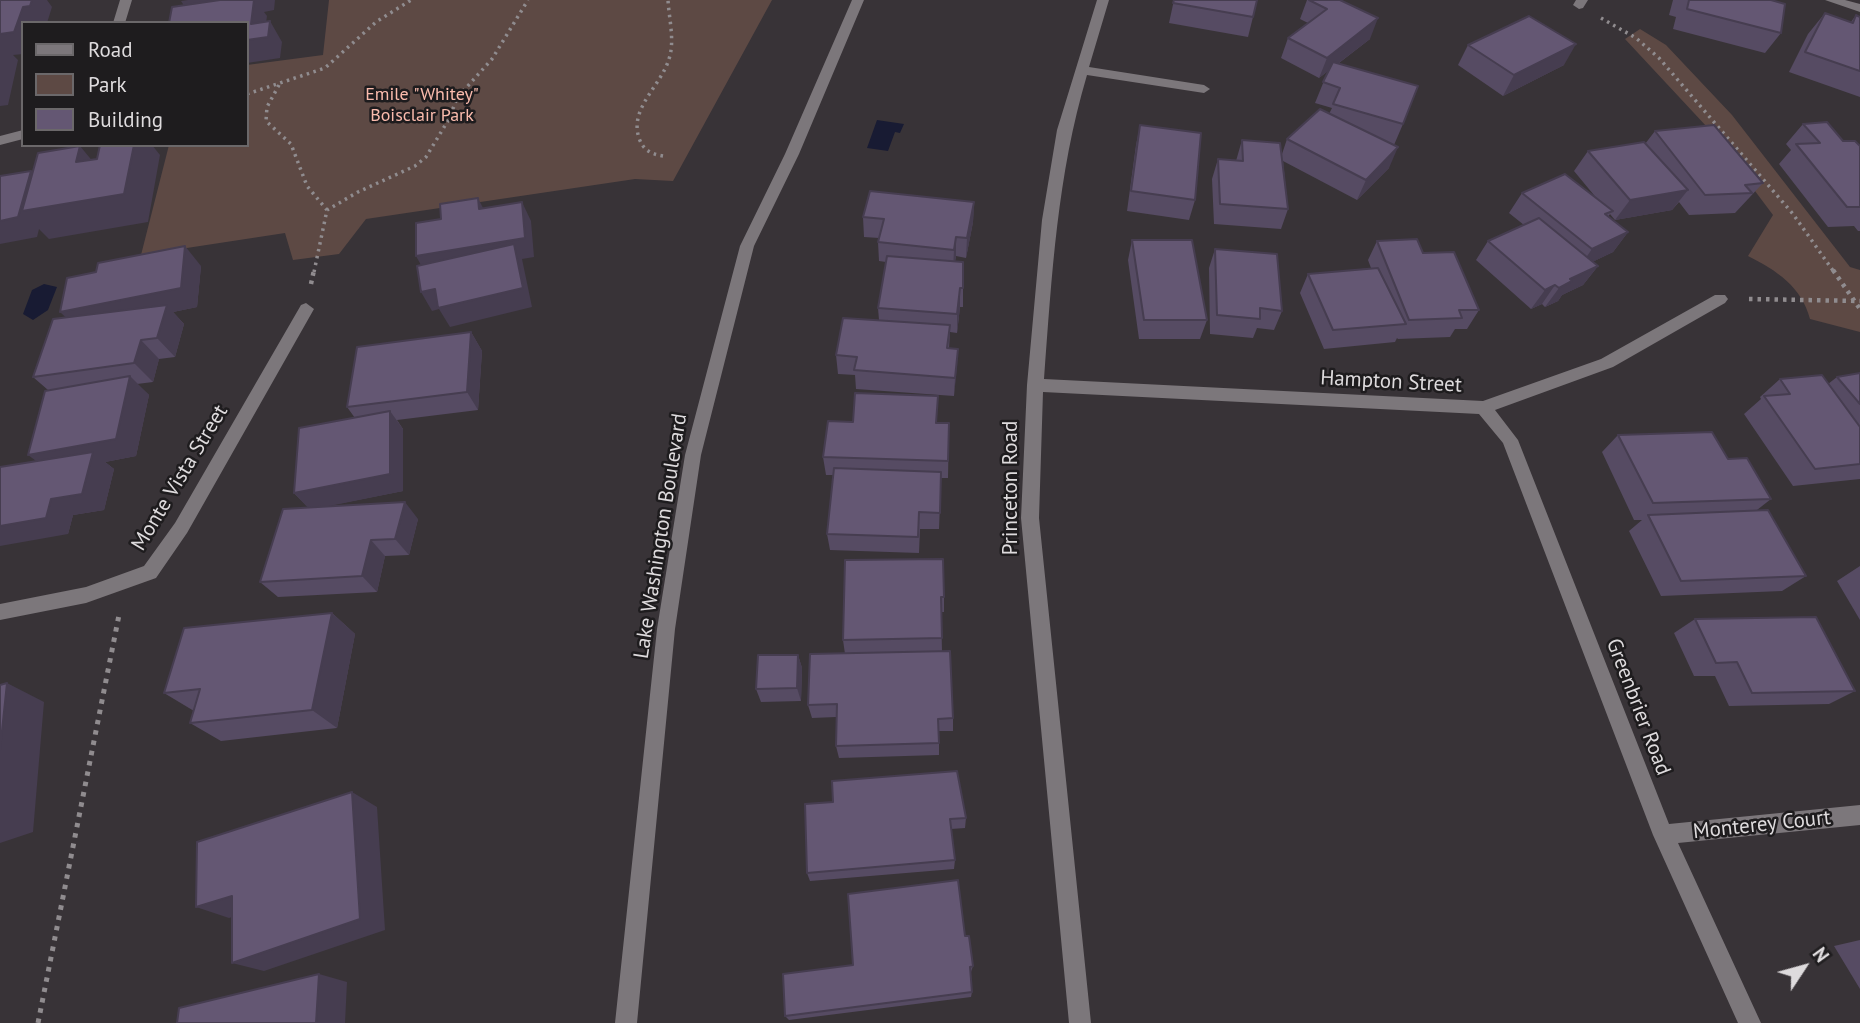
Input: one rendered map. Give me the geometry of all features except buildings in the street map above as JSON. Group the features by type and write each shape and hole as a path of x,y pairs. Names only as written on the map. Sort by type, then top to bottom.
{"street":[{"path":"119,21 126,0"},
{"name":"Lake Washington Boulevard","path":"626,1023 666,629 692,455 747,246 792,154 858,0"},
{"name":"Princeton Road","path":"1080,1023 1030,519 1035,385 1048,220 1064,130 1103,0"},
{"path":"1831,0 1858,5"},
{"path":"1082,70 1204,89"},
{"path":"0,141 21,135"},
{"name":"Hampton Street","path":"1035,385 1483,408 1607,363 1720,299"},
{"name":"Monte Vista Street","path":"0,612 86,595 150,572 181,528 306,309"},
{"name":"Greenbrier Road","path":"1483,408 1510,440 1663,835 1750,1023"},
{"name":"Monterey Court","path":"1663,835 1860,815"}],"path":[{"path":"248,94 324,68 376,22 411,0"},
{"path":"306,309 327,210 358,192 415,166 426,157 449,119 457,98 492,59 528,0"},
{"path":"663,156 653,155 644,147 635,126 638,115 660,80 670,56 668,0"},
{"path":"1580,3 1636,38 1659,58 1784,203 1857,301 1860,309"},
{"path":"279,84 265,111 266,120 273,131 293,146 308,194 327,210"},
{"path":"1720,299 1857,301"},
{"path":"38,1023 126,581"}],"green space":[{"name":"Emile \"Whitey\" Boisclair Park","path":"329,0 772,0 673,181 635,179 366,219 339,254 293,260 285,233 141,255 168,147 248,147 248,65 323,55"},
{"path":"1640,29 1666,45 1732,115 1850,267 1860,270 1860,332 1810,319 1794,289 1768,267 1748,256 1773,215 1707,127 1625,39"}],"water":[{"path":"877,120 904,124 900,133 895,132 888,151 867,148"},
{"path":"44,284 57,287 48,310 33,320 23,314 32,290"}]}
